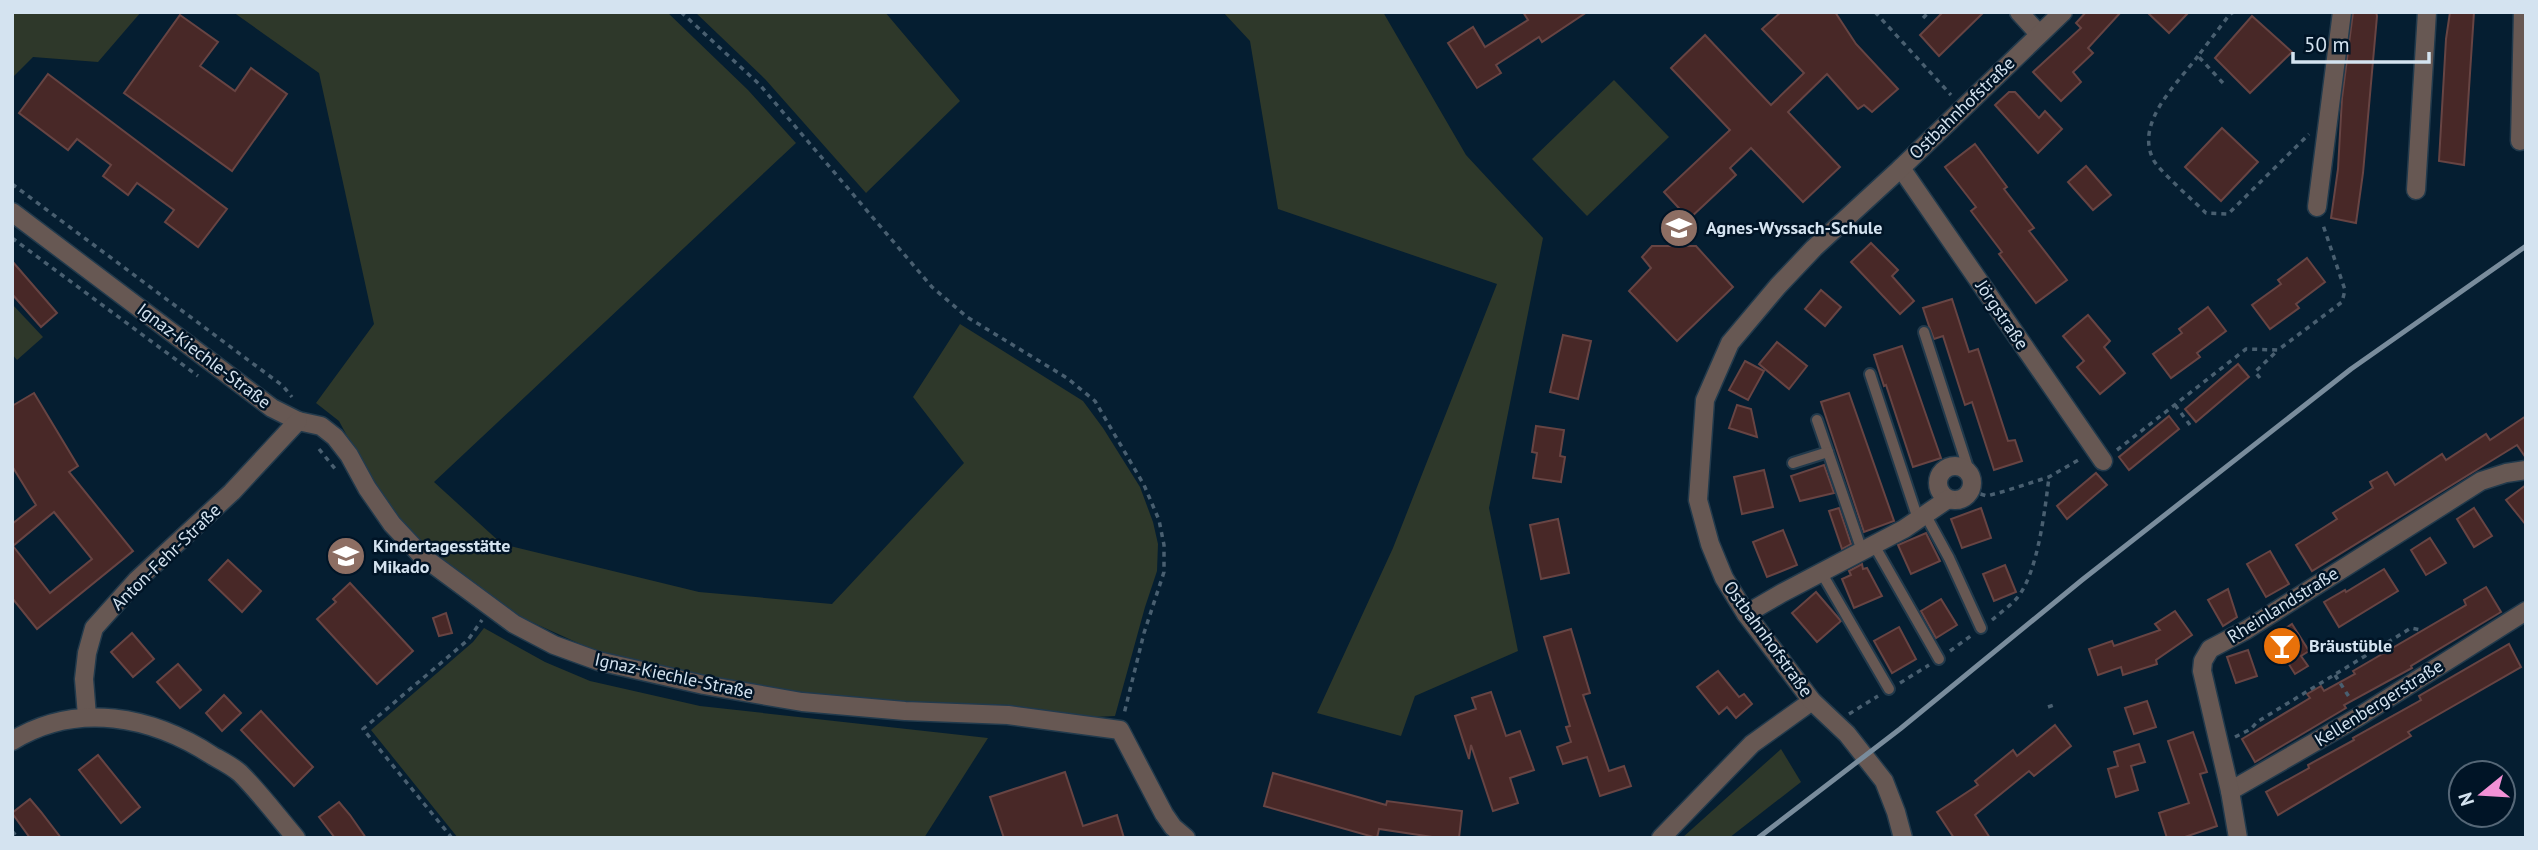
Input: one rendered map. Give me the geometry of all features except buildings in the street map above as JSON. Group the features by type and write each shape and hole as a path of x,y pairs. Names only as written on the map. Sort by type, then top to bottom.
{"street":[{"path":"2019,12 2039,34"},
{"name":"Ostbahnhofstraße","path":"1903,838 1884,781 1847,734 1812,701 1746,614 1724,578 1710,544 1698,500 1705,400 1730,343 1814,247 2063,12"},
{"path":"2317,207 2342,12"},
{"path":"2416,190 2427,12"},
{"path":"2520,141 2523,12"},
{"name":"Jörgstraße","path":"1901,167 2098,456"},
{"name":"Ignaz-Kiechle-Straße","path":"12,212 272,408 298,421 321,426 335,437 392,524 422,556 524,629 554,645 587,657 704,685 802,702 905,711 1008,715 1120,730"},
{"name":"Anton-Fehr-Straße","path":"87,716 84,679 94,628 137,580 232,492 298,421"},
{"path":"1746,614 1868,548 1948,499 1958,500 1970,483 1966,470 1955,466 1941,474 1938,485 1948,499"},
{"name":"Rheinlandstraße","path":"2238,838 2230,792 2204,687 2203,661 2210,649 2246,630 2481,481 2526,470"},
{"name":"Kellenbergerstraße","path":"2230,792 2360,716 2526,611"},
{"path":"1661,838 1752,744 1812,701"},
{"path":"12,741 54,722 87,716 126,719 165,731 195,744 239,772 296,838"},
{"path":"1120,730 1164,814 1173,827 1186,838"}],"lane":[{"path":"1924,332 1970,483"},
{"path":"1870,374 1922,516 1949,558 1981,628"},
{"path":"1818,420 1828,452 1868,548 1939,659"},
{"path":"1793,463 1828,452"},
{"path":"1821,572 1889,689"}],"path":[{"path":"681,12 759,84 932,286 967,317 1067,378 1095,401 1144,485 1159,520 1164,545 1164,572 1144,633 1120,730"},
{"path":"1875,12 1962,107"},
{"path":"1923,18 1929,12"},
{"path":"2234,12 2162,104 2148,129 2153,160 2206,213 2228,214 2294,148"},
{"path":"2198,57 2224,83"},
{"path":"12,184 283,386 298,404 298,421 341,477"},
{"path":"2260,378 2255,372 2342,302 2345,290 2317,207"},
{"path":"12,238 77,286"},
{"path":"1970,483 1987,496 2049,477 2098,456 2175,405 2246,349 2278,351"},
{"path":"2175,405 2193,429"},
{"path":"451,837 363,729 468,640 491,606"},
{"path":"2237,736 2411,628 2421,630"},
{"path":"2335,675 2360,716"},
{"path":"2048,707 2057,704"},
{"path":"12,831 18,838"}],"green space":[{"path":"12,12 141,12 98,62 33,57 12,78"},
{"path":"233,12 667,12 748,90 796,143 434,482 502,544 699,592 832,604 964,463 913,397 960,324 1083,401 1140,487 1158,544 1157,571 1115,716 1095,717 1008,705 905,702 802,692 704,678 600,653 516,615 460,579 397,519 374,486 339,421 316,403 374,324 319,73"},
{"path":"695,12 885,12 960,101 866,193 765,79"},
{"path":"1223,12 1383,12 1466,155 1543,238 1489,508 1518,651 1415,696 1401,736 1317,713 1393,548 1497,284 1278,209 1250,41"},
{"path":"1614,80 1669,137 1587,216 1532,159"},
{"path":"12,304 43,337 17,360 12,354"},
{"path":"484,628 545,662 590,681 700,706 988,738 924,838 458,838 371,730 473,642"},
{"path":"1781,749 1801,782 1729,838 1682,838"}],"railway":[{"path":"1758,838 1900,729 2082,580 2351,369 2526,246"}],"place":[{"name":"Agnes-Wyssach-Schule","path":"1679,228"},
{"name":"Kindertagesstätte Mikado","path":"346,556"},
{"name":"Bräustüble","path":"2282,646"}]}
